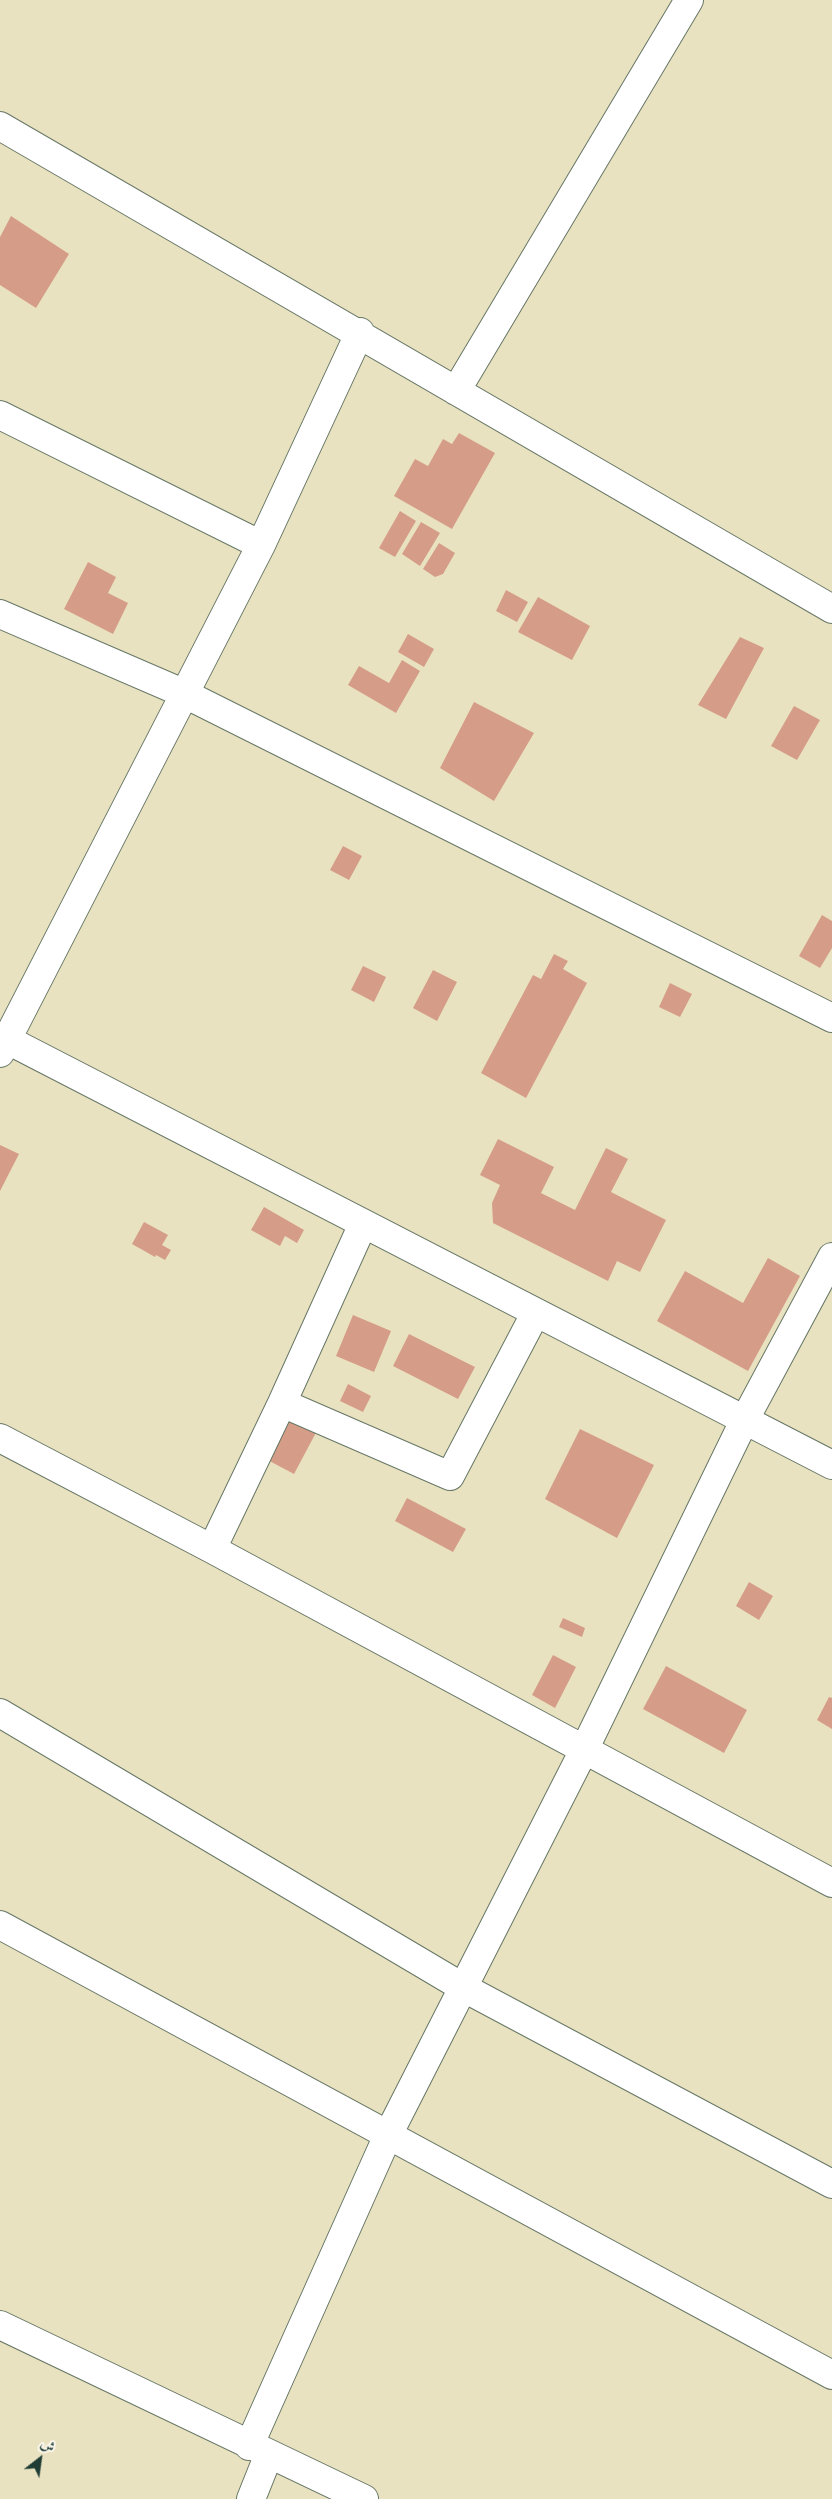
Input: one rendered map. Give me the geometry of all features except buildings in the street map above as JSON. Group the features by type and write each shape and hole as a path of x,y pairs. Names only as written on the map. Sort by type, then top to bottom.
{"street":[{"path":"456,391 689,0"},
{"path":"0,126 360,332 456,391 832,608"},
{"path":"360,332 261,544 2,1043 363,1224 832,1465"},
{"path":"0,415 261,544"},
{"path":"0,614 183,693 832,1018"},
{"path":"212,1549 282,1403 363,1224"},
{"path":"251,2499 259,2450 388,2135 584,1750 744,1421 832,1257"},
{"path":"282,1403 450,1476 536,1314"},
{"path":"0,1438 212,1549 832,1883"},
{"path":"0,1713 464,1988 832,2184"},
{"path":"0,1925 832,2375"},
{"path":"0,2325 364,2499"}]}
